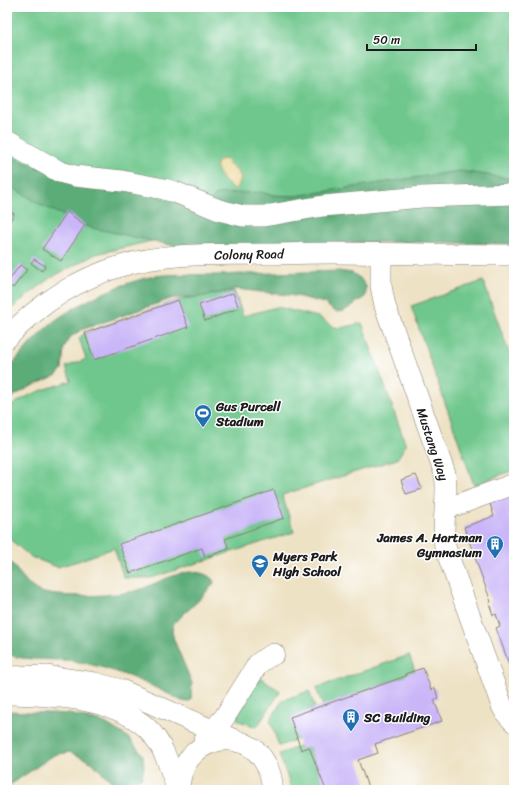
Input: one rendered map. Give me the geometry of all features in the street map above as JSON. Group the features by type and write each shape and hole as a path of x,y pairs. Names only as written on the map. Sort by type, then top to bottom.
{"street":[{"path":"7,142 60,172 75,176 122,181 164,189 219,210 243,216 264,216 323,206 422,197 514,194"},
{"name":"Colony Road","path":"7,338 19,325 42,306 66,290 99,274 132,263 158,258 332,253 514,255"},
{"name":"Mustang Way","path":"381,254 382,298 444,471 447,490 444,535 448,555 502,706 514,722"},
{"path":"446,506 457,505 514,484"},
{"path":"178,790 180,774 186,760 197,750 224,718 258,664 274,654"},
{"path":"7,677 46,676 95,683 115,688 141,698 252,748 263,758 273,784"},
{"path":"7,694 74,699 97,704 128,715 147,728 154,736 161,748 178,790"},
{"path":"197,750 210,742 224,740 239,742"}],"green space":[{"path":"7,7 514,7 514,237 164,238 96,254 50,278 19,302 7,314"},
{"path":"7,155 38,168 147,193 201,211 217,194 260,192 272,195 295,196 459,171 514,179 514,244 394,242 175,246 88,227 41,205 7,184"},
{"path":"339,271 352,273 360,278 366,286 365,297 344,311 338,312 324,303 296,296 236,289 200,297 173,298 81,330 69,338 64,348 62,369 57,375 28,388 7,400 7,371 48,326 80,304 130,282 160,275 215,275"},
{"path":"483,281 514,366 514,470 474,485 411,306"},
{"name":"Gus Purcell Stadium","path":"234,291 243,316 277,307 318,317 334,327 341,328 362,323 406,445 397,459 282,495 294,532 151,578 124,578 114,548 57,567 31,557 7,537 7,410 14,404 29,396 71,381 66,367 86,359 79,338 85,333 178,300"},
{"path":"7,558 35,589 47,594 88,596 118,594 139,590 172,576 191,572 200,573 211,578 214,583 198,601 174,623 172,631 174,640 192,683 191,700 188,702 182,701 129,676 102,667 66,660 20,658 7,653"},
{"path":"409,655 415,671 406,674 406,676 323,706 316,688"},
{"path":"260,677 280,692 257,727 239,721 237,717"},
{"path":"309,691 315,707 290,717 298,739 279,746 270,720 283,700"},
{"path":"7,711 69,714 105,723 128,737 143,755 144,767 142,777 130,785 122,786 111,781 91,762 70,752 54,755 7,787"},
{"path":"300,746 302,750 309,747 326,790 292,790 279,754"}],"sand":[{"path":"227,159 229,165 234,167 241,177 238,187 234,189 222,178 218,172 216,164 219,160"}],"building":[{"path":"7,209 14,214 7,225"},
{"path":"67,212 85,225 61,261 42,249"},
{"path":"34,259 45,266 42,271 31,263"},
{"path":"20,265 27,270 13,288 7,283"},
{"path":"233,293 239,308 205,321 199,305"},
{"path":"178,300 188,327 94,360 85,333"},
{"path":"416,475 422,489 406,494 401,480"},
{"path":"274,490 284,518 225,539 229,549 205,557 202,548 130,573 119,544"},
{"name":"James A. Hartman Gymnasium","path":"514,492 514,678 496,628 500,626 496,614 493,615 489,603 491,602 464,527 494,516 489,501"},
{"name":"SC Building","path":"423,668 431,690 435,688 438,698 434,700 442,721 375,744 378,753 358,760 369,790 326,790 309,747 301,750 290,717 406,676 405,674"}],"place":[{"name":"Gus Purcell Stadium","path":"203,428"},
{"name":"James A. Hartman Gymnasium","path":"495,559"},
{"name":"Myers Park High School","path":"260,578"},
{"name":"SC Building","path":"351,732"}]}
